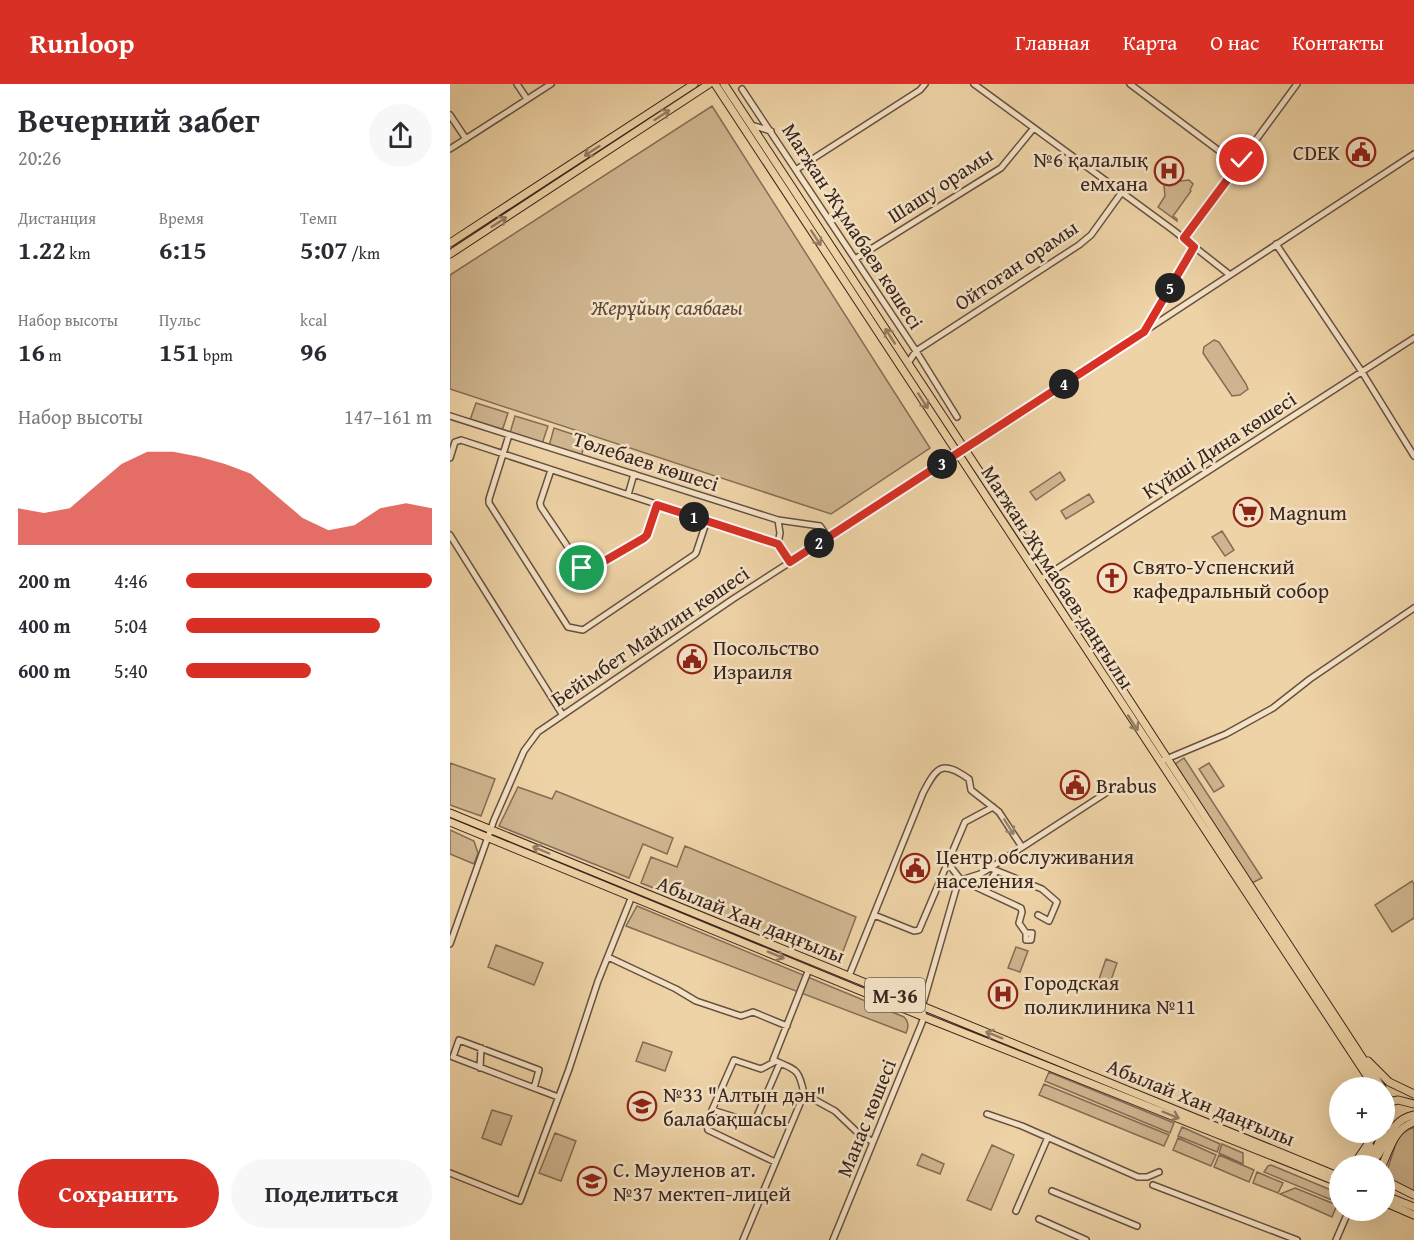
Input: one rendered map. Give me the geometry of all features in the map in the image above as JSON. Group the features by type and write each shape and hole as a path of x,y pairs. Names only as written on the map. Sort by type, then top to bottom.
{"main road":[{"path":"674,97 684,84"},
{"path":"450,243 694,84"},
{"path":"450,254 709,84"},
{"name":"Мағжан Жұмабаев даңғылы","path":"715,84 1044,577 1368,1077"},
{"name":"Мағжан Жұмабаев даңғылы","path":"724,84 908,363 961,452"},
{"name":"Мағжан Жұмабаев даңғылы","path":"1164,760 1375,1077"},
{"name":"Абылай Хан даңғылы","path":"450,813 924,1017 1329,1179"},
{"name":"Абылай Хан даңғылы","path":"450,822 849,976 1329,1172"},
{"path":"1364,1058 1370,1061 1389,1082 1414,1094"},
{"path":"1395,1102 1406,1101 1414,1104"},
{"path":"1378,1155 1393,1126 1414,1115"},
{"path":"1387,1155 1396,1134 1414,1122"},
{"path":"1306,1163 1329,1169"},
{"path":"1395,1186 1414,1195"},
{"path":"1395,1199 1414,1207"},
{"path":"1395,1207 1414,1215"}],"street":[{"path":"517,84 527,99"},
{"path":"450,149 550,84"},
{"path":"797,169 920,90 925,84"},
{"path":"974,84 1184,238 1230,275"},
{"path":"1130,84 1238,165"},
{"path":"1184,238 1297,84"},
{"name":"Мағжан Жұмабаев көшесі","path":"742,89 797,169 957,417"},
{"path":"450,115 465,139"},
{"path":"751,125 771,131"},
{"name":"Шашу орамы","path":"855,259 1001,168 1033,129"},
{"name":"Бейімбет Майлин көшесі","path":"450,944 491,829 524,750 538,732 790,562 1414,154"},
{"name":"Ойтоған орамы","path":"916,351 1079,246 1091,235 1122,192"},
{"path":"1276,244 1362,372 1414,456"},
{"path":"1144,332 1194,247"},
{"name":"Күйші Дина көшесі","path":"1044,577 1414,338"},
{"path":"908,363 916,351"},
{"name":"Төлебаев көшесі","path":"450,416 778,520 820,526 828,537"},
{"path":"509,435 489,503 568,627 583,630 694,555 707,520"},
{"path":"450,458 455,442 458,440 778,544 790,562"},
{"path":"551,470 540,503 541,507 582,568 589,570 644,538 657,505"},
{"path":"628,495 634,474"},
{"path":"778,520 780,532 778,544"},
{"path":"450,535 562,714"},
{"path":"1164,760 1226,734 1273,708 1310,679 1414,608"},
{"path":"849,976 933,773 940,768 949,767 969,779 971,789 999,812 1022,848"},
{"path":"924,1017 922,1007 956,889 961,880 990,868 1112,789"},
{"path":"874,915 914,931 919,930 965,822 993,807"},
{"path":"947,862 961,880 1021,908 1019,923 1026,933"},
{"path":"990,868 1042,889 1057,902 1049,921 1038,915"},
{"path":"983,890 996,872"},
{"path":"450,1173 520,1201 608,957 635,893"},
{"path":"608,957 696,1001 741,1016 753,1012 787,1026"},
{"path":"743,1240 804,1094 800,1075 796,1070 773,1060 809,969"},
{"name":"Манас көшесі","path":"832,1240 924,1017"},
{"path":"534,1088 539,1070 459,1040 453,1057 480,1068 558,1097"},
{"path":"480,1068 481,1048"},
{"path":"775,1162 708,1130 707,1126 734,1060 761,1069 778,1062"},
{"path":"712,1110 754,1123 778,1062"},
{"path":"804,1094 842,1115 857,1132 873,1142"},
{"path":"987,1114 1022,1126 1138,1177 1147,1177 1159,1172"},
{"path":"1016,1210 1048,1137"},
{"path":"1154,1185 1296,1240"},
{"path":"1052,1191 1137,1226"},
{"path":"1039,1219 1086,1240"},
{"path":"1336,1240 1344,1221"}],"green space":[{"name":"Жерұйық саябағы","path":"712,106 930,448 831,514 450,389 450,275"},
{"path":"1173,179 1189,180 1193,184 1191,191 1173,216 1177,221 1158,207 1165,196 1164,186"},
{"path":"1214,340 1219,342 1246,384 1248,389 1240,395 1232,396 1203,353 1204,347"},
{"path":"476,403 508,413 502,431 470,420"},
{"path":"515,416 548,426 542,444 510,433"},
{"path":"554,428 587,439 581,456 549,446"},
{"path":"1060,472 1065,480 1036,500 1030,492"},
{"path":"1089,494 1094,502 1066,519 1061,511"},
{"path":"1222,531 1234,550 1225,556 1212,537"},
{"path":"1184,758 1262,878 1252,883 1175,764"},
{"path":"450,763 495,779 481,816 450,805"},
{"path":"1209,763 1224,786 1214,792 1199,769"},
{"path":"518,787 552,799 556,791 673,838 667,854 643,844 629,878 499,826"},
{"path":"450,830 474,841 478,853 474,864 450,854"},
{"path":"685,846 856,917 839,962 641,883 651,857 677,867"},
{"path":"1412,881 1414,884 1414,918 1392,932 1375,905"},
{"path":"637,906 904,1017 908,1029 906,1033 626,926"},
{"path":"496,945 543,963 534,985 488,967"},
{"path":"1016,947 1028,951 1020,972 1008,968"},
{"path":"1106,959 1117,963 1110,983 1099,979"},
{"path":"643,1042 672,1052 665,1071 636,1061"},
{"path":"1049,1072 1174,1123 1170,1133 1045,1081"},
{"path":"1044,1084 1169,1135 1164,1146 1039,1095"},
{"path":"492,1110 512,1116 501,1145 482,1138"},
{"path":"1182,1127 1220,1144 1217,1152 1178,1136"},
{"path":"1414,1127 1414,1191 1395,1182 1395,1155 1392,1155 1399,1134"},
{"path":"555,1133 576,1141 561,1181 539,1173"},
{"path":"1178,1138 1216,1155 1211,1166 1173,1150"},
{"path":"1222,1144 1243,1153 1243,1164 1219,1153"},
{"path":"992,1145 1014,1155 991,1210 967,1200"},
{"path":"922,1154 944,1164 940,1174 917,1165"},
{"path":"1219,1155 1254,1170 1249,1182 1214,1167"},
{"path":"1271,1165 1329,1189 1329,1199 1264,1172"},
{"path":"1257,1172 1283,1183 1278,1193 1253,1183"},
{"path":"1295,1188 1329,1202 1329,1216 1280,1194"}],"place":[{"name":"CDEK","path":"1361,152"},
{"name":"№6 қалалық емхана","path":"1169,171"},
{"name":"Magnum","path":"1248,512"},
{"name":"Свято-Успенский кафедральный собор","path":"1112,578"},
{"name":"Посольство Израиля","path":"692,659"},
{"name":"Brabus","path":"1075,785"},
{"name":"Центр обслуживания населения","path":"915,868"},
{"name":"Городская поликлиника №11","path":"1003,994"},
{"name":"№33 \"Алтын дән\" балабақшасы","path":"642,1106"},
{"name":"С. Мәуленов ат. №37 мектеп-лицей","path":"592,1181"}],"route":[{"path":"582,568 589,570 644,538 657,505 778,544 790,562 1144,332 1194,247 1184,238 1242,160"}]}
